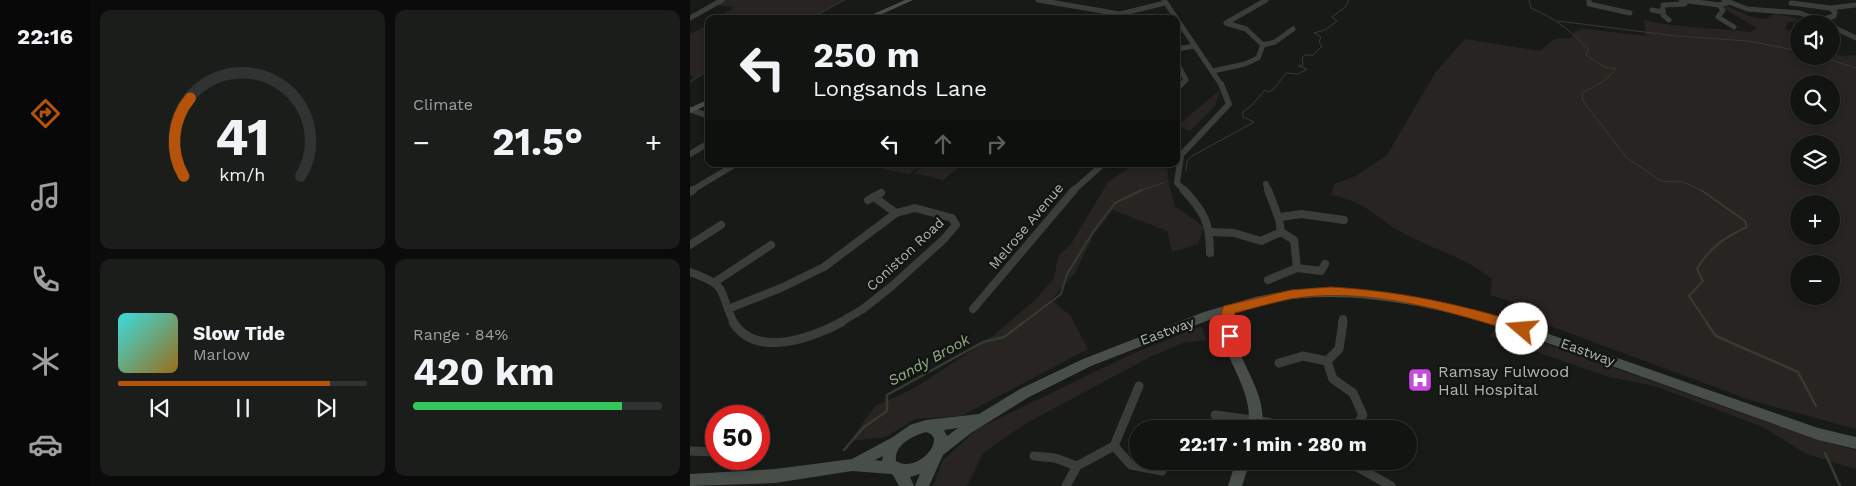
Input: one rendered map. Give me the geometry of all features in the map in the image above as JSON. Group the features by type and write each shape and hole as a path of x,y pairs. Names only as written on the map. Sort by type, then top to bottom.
{"main road":[{"path":"874,15 910,0"},
{"path":"690,111 705,103"},
{"name":"Eastway","path":"937,454 979,418 1058,377 1137,341 1229,309 1291,295 1331,292 1383,295 1456,309 1505,323 1818,434 1856,444"},
{"path":"1229,309 1227,324 1233,347 1258,410 1257,420"},
{"path":"1213,314 1227,324"},
{"name":"Eastway","path":"926,426 979,418"},
{"path":"852,465 896,441 910,430 926,426 933,428 941,437 937,454 922,486"},
{"path":"896,441 889,457 890,463 907,486"},
{"path":"690,481 775,476 852,465 913,470 937,454"},
{"path":"1235,486 1240,470"}],"street":[{"path":"690,18 722,0"},
{"path":"1038,0 1120,14 1164,1 1174,15"},
{"path":"1060,4 1075,0"},
{"path":"1263,45 1246,29 1226,22 1266,0"},
{"path":"1589,0 1590,4 1630,14"},
{"path":"1669,20 1663,15 1663,5 1685,4 1682,0 1692,0 1719,5 1723,10 1718,16 1734,27"},
{"path":"1719,5 1725,1 1738,7 1791,11 1804,15"},
{"path":"1755,2 1764,9"},
{"path":"1791,3 1830,8 1856,5"},
{"path":"1830,8 1835,12 1834,15"},
{"path":"1652,10 1663,12"},
{"path":"1180,24 1213,71 1228,97 1229,104 1180,154"},
{"path":"1263,45 1275,42 1293,28"},
{"path":"1840,31 1856,38"},
{"path":"1213,71 1245,64 1258,58 1263,45"},
{"path":"1180,48 1195,46"},
{"path":"1180,69 1186,80 1180,85"},
{"path":"690,111 705,115"},
{"path":"690,154 705,145"},
{"path":"690,192 731,167"},
{"name":"Melrose Avenue","path":"974,309 1079,184 1099,167"},
{"path":"1179,167 1178,183 1207,216 1210,232 1210,253"},
{"path":"1266,184 1269,199 1281,216 1281,232"},
{"path":"881,193 871,198 896,213"},
{"name":"Coniston Road","path":"715,282 722,293 732,323 737,329 758,340 774,343 807,337 847,321 882,295 956,226 952,218 915,208 896,213 824,268 782,288 728,309"},
{"path":"1281,216 1301,214 1344,220"},
{"path":"690,245 721,225"},
{"path":"1210,232 1234,233 1261,240 1281,232"},
{"path":"1281,232 1294,240 1297,268"},
{"path":"690,272 715,282 771,244"},
{"path":"1268,280 1282,276 1297,268 1321,271 1325,264"},
{"path":"1327,360 1339,349 1343,319"},
{"path":"1279,362 1297,355 1327,360"},
{"path":"1327,360 1333,378 1353,393 1364,415 1361,420"},
{"path":"1066,486 1077,466 1114,446 1139,386"},
{"path":"1215,415 1236,420"},
{"path":"1114,446 1131,465 1162,471"},
{"path":"690,451 705,452"},
{"path":"1034,456 1055,458 1077,466"},
{"path":"1363,470 1391,486"}],"shaded area":[{"path":"725,0 846,0 816,15 723,15 734,7 717,5"},
{"path":"1726,6 1752,17 1765,19 1776,14 1790,17 1790,22 1788,22 1785,29 1790,32 1790,65 1840,65 1840,55 1856,55 1856,429 1750,400 1542,323 1543,312 1490,295 1492,279 1470,264 1408,236 1352,201 1331,195 1334,184 1354,177 1387,155 1435,73 1465,39 1540,51 1554,39 1571,38 1575,31 1583,30 1568,27 1646,36 1644,20 1657,23 1751,32 1756,28 1725,9"},
{"path":"705,26 705,72 690,81 694,76 690,75 690,34"},
{"path":"1220,90 1215,106 1190,131 1180,127 1180,123"},
{"path":"884,167 918,167 909,174 882,169"},
{"path":"922,167 959,167 943,180 914,173"},
{"path":"1130,167 1167,167 1169,185 1175,206 1204,227 1198,244 1172,252 1167,231 1113,210 1093,236 1075,273 1051,300 1070,315 1088,349 961,416 915,419 886,437 850,441 875,406 913,389 956,361 994,335 1035,300 1054,278 1058,256 1071,244 1108,182"},
{"path":"1201,326 1207,340 1183,343 1150,357 1025,424 983,453 967,486 933,486 942,461 977,429 1134,353"},
{"path":"1496,326 1812,438 1856,450 1856,469 1806,454 1765,428 1655,386 1609,377 1490,336"}],"waterway":[{"path":"817,15 844,0"},
{"path":"1186,171 1187,161 1192,156 1254,122 1243,117 1243,112 1265,90 1269,92 1274,89 1286,73 1298,74 1307,69 1298,66 1303,65 1302,58 1305,55 1313,55 1322,46 1319,42 1321,37 1314,33 1325,30 1337,21 1332,17 1345,7 1349,0"},
{"path":"1529,0 1531,8 1562,26 1583,43 1589,50 1586,55 1604,67 1616,69 1604,81 1582,93 1583,101 1626,157 1661,181 1683,182 1701,190"},
{"path":"1558,21 1676,36 1748,41 1790,49"},
{"path":"1840,63 1856,68"},
{"path":"690,82 705,73"},
{"name":"Sandy Brook","path":"1138,191 1164,183"},
{"name":"Sandy Brook","path":"1023,323 1061,294 1067,274 1093,232 1115,203 1142,190"},
{"path":"1701,190 1745,221 1747,227 1712,249 1697,269 1703,281 1689,296 1707,323"},
{"name":"Sandy Brook","path":"844,450 864,427 887,411 887,395 983,342 1004,337 1024,322"},
{"path":"1706,322 1716,336 1798,372 1816,406"},
{"path":"1825,453 1840,486"}],"place":[{"name":"Ramsay Fulwood Hall Hospital","path":"1420,380"}],"route":[{"path":"1230,336 1227,324 1229,309 1262,300 1291,295 1331,292 1383,295 1456,309 1522,329"}]}
